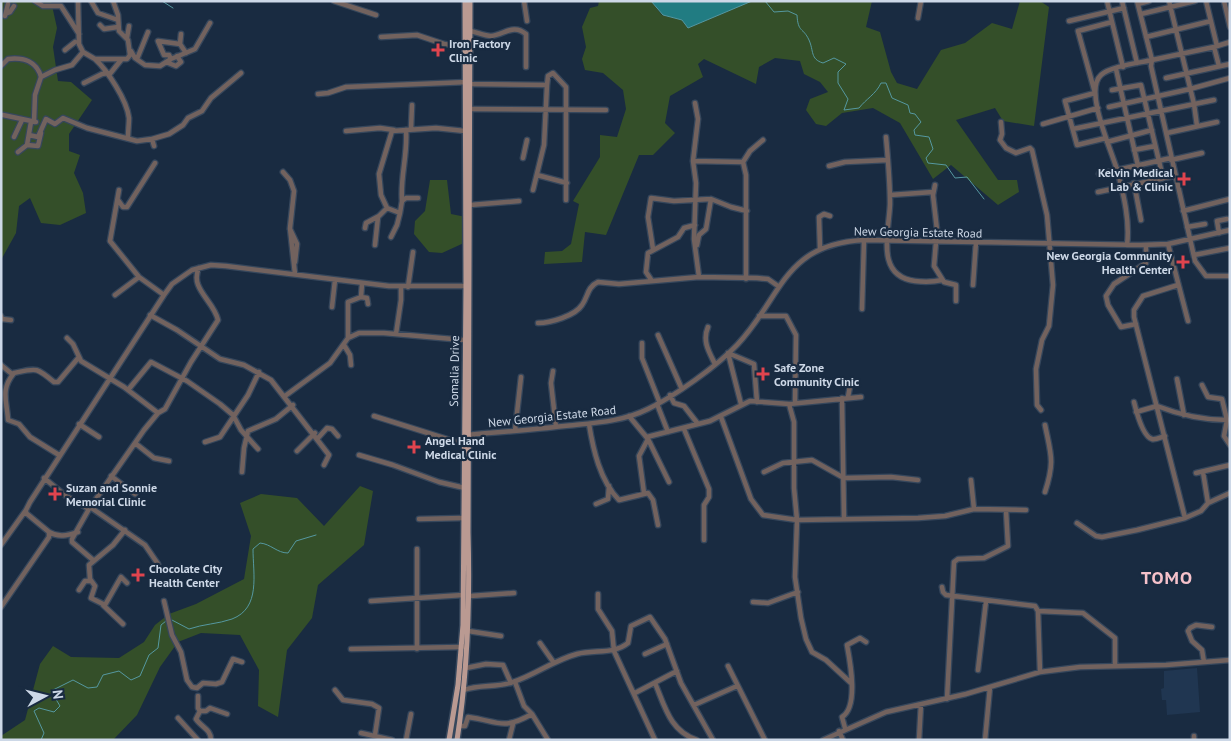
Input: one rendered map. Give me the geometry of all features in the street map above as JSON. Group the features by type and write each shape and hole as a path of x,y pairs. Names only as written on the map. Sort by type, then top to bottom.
{"main road":[{"name":"Somalia Drive","path":"449,740 462,647 463,444 467,435 470,109 466,47 466,1"},
{"name":"Somalia Drive","path":"457,740 466,668 470,596 464,340 466,286 465,130 470,1"}],"street":[{"path":"35,1 43,6 60,4 79,34"},
{"path":"78,1 79,44 83,52 95,59 109,74 128,114 128,138"},
{"path":"91,1 98,13 119,16"},
{"path":"113,1 119,16 118,27 120,32 126,38 136,58 145,66 153,68 198,46 210,23"},
{"path":"334,1 376,15"},
{"path":"524,1 527,21"},
{"path":"918,18 921,1"},
{"path":"1107,1 1123,67"},
{"path":"1122,1 1137,63"},
{"path":"1149,1 1138,2 1140,14 1152,60 1151,66 1167,133 1174,176 1194,255 1198,268 1206,276 1230,276"},
{"path":"1169,1 1194,104 1197,126"},
{"path":"1140,14 1195,1"},
{"path":"1206,1 1219,66"},
{"path":"1224,1 1230,27"},
{"path":"8,4 6,15 14,6"},
{"path":"1069,21 1124,8"},
{"path":"1112,22 1078,31 1106,140 1118,170 1129,232 1127,245"},
{"path":"1146,37 1211,22"},
{"path":"100,25 104,29 118,27"},
{"path":"126,38 129,26"},
{"path":"470,31 491,36 506,30 522,30 526,34 526,67"},
{"path":"136,58 148,32"},
{"path":"181,34 180,44 186,53"},
{"path":"381,37 417,35 444,44 466,47"},
{"path":"168,60 169,55 164,55 158,41 180,44"},
{"path":"65,50 75,42"},
{"path":"1095,93 1100,76 1116,69 1216,47 1230,42"},
{"path":"127,59 130,56 130,48"},
{"path":"41,77 72,65 83,52"},
{"path":"168,60 176,66 181,62 177,56"},
{"path":"95,59 121,60 136,58"},
{"path":"1,66 8,59 26,60 36,66 41,77 35,95 27,145 18,152"},
{"path":"84,83 102,74 109,74 121,60"},
{"path":"1166,78 1230,64"},
{"path":"1116,69 1138,166"},
{"path":"29,135 38,137 46,119 55,124 63,118 87,128 137,141 152,140 169,134 183,125 188,118 202,112 210,98 241,73"},
{"path":"533,190 544,145 547,85 548,76 552,73 566,86 566,200"},
{"path":"1109,107 1230,78"},
{"path":"318,94 328,94 346,87 468,83 547,85"},
{"path":"1112,90 1140,84 1163,178"},
{"path":"1095,93 1066,100 1079,146 1152,130"},
{"path":"1073,129 1101,122 1110,123 1214,100"},
{"path":"695,103 698,119 693,161 696,198 696,248 700,278"},
{"path":"391,237 400,213 402,201 401,188 412,105"},
{"path":"1043,124 1098,108"},
{"path":"470,109 606,110"},
{"path":"3,115 32,122 41,127"},
{"path":"14,137 22,120"},
{"path":"1002,122 1000,140 1006,148 1016,153 1030,148 1032,150 1046,210 1053,294 1049,326 1042,340 1036,370 1037,405 1041,410"},
{"path":"1167,133 1217,122"},
{"path":"27,145 38,146 41,139 41,127"},
{"path":"346,132 380,128 394,130 448,128 465,130"},
{"path":"394,130 391,134 379,174 379,189 387,208 400,213"},
{"path":"886,138 890,195 887,240 890,263 899,277 918,281 942,280 956,285 956,302"},
{"path":"41,139 45,143"},
{"path":"152,140 154,146"},
{"path":"523,158 527,140"},
{"path":"746,279 747,211 743,162 750,151 763,140"},
{"path":"1134,150 1155,146"},
{"path":"1099,174 1202,153"},
{"path":"829,166 845,162 888,160"},
{"path":"693,161 743,162"},
{"path":"118,200 125,208 130,205 155,163"},
{"path":"283,172 290,180 294,191 290,228 295,271"},
{"path":"537,175 567,183"},
{"path":"1098,192 1174,176"},
{"path":"1134,183 1141,220"},
{"path":"935,185 933,192 936,211 934,266 942,280"},
{"path":"119,190 110,241 139,277 164,295"},
{"path":"890,195 933,192"},
{"path":"402,201 408,197 418,198"},
{"path":"653,249 648,217 650,198 674,200 711,199 747,211"},
{"path":"696,248 699,235 706,229 711,199"},
{"path":"1183,211 1230,199"},
{"path":"470,205 518,200"},
{"path":"365,228 366,223 378,217 387,208"},
{"path":"820,248 819,217 824,214 830,216"},
{"path":"375,245 378,217"},
{"path":"1218,233 1217,221 1227,218"},
{"path":"1187,227 1205,224"},
{"path":"652,281 646,275 648,253 678,236 684,228 695,225"},
{"name":"New Georgia Estate Road","path":"467,435 589,424 629,416 658,403 728,353 759,316 778,286 798,262 820,248 842,242 887,240 1146,245 1168,244 1230,230"},
{"path":"862,309 864,240"},
{"path":"974,285 976,242"},
{"path":"1003,243 1003,249"},
{"path":"1168,244 1188,321"},
{"path":"1136,324 1121,327 1108,305 1106,296 1114,284 1146,263 1146,245"},
{"path":"1194,255 1230,248"},
{"path":"408,286 413,252"},
{"path":"1,545 26,510 44,478 164,295 172,284 199,268 226,266 295,271 335,280 401,287 466,286"},
{"path":"93,560 72,542 90,508 134,443 167,406 218,320 196,281 199,268"},
{"path":"116,295 139,277"},
{"path":"538,323 556,320 579,308 586,294 598,282 619,284 700,278 768,279 778,286"},
{"path":"332,307 335,280"},
{"path":"361,297 362,284"},
{"path":"1178,285 1142,296 1134,310 1185,518"},
{"path":"396,334 401,287"},
{"path":"285,396 330,362 344,345 348,338 348,302 361,297 367,298 368,304"},
{"path":"150,315 220,359 244,365 271,380 293,405 330,456 324,465"},
{"path":"1,316 2,319 11,320"},
{"path":"759,316 786,316 796,335 795,403"},
{"path":"708,328 706,344 715,364"},
{"path":"348,338 359,333 464,340"},
{"path":"658,335 681,388"},
{"path":"67,338 73,344 78,357 128,390 158,414"},
{"path":"642,342 642,358 668,432"},
{"path":"344,345 350,355 351,364"},
{"path":"728,353 754,364 757,402"},
{"path":"728,353 741,404"},
{"path":"59,455 30,437 21,426 8,420 8,411 4,398 6,384 12,374 36,369 45,373 54,382 58,382 78,357"},
{"path":"128,390 151,362 182,378 233,415 247,437 258,449"},
{"path":"1,365 12,374"},
{"path":"553,371 551,383 556,427"},
{"path":"205,442 220,438 233,415 248,395 259,372"},
{"path":"515,431 521,377"},
{"path":"1177,378 1184,415"},
{"path":"848,397 851,381"},
{"path":"1202,385 1208,397 1222,399 1228,424 1224,436 1230,445"},
{"path":"670,395 674,403 684,406 698,424"},
{"path":"647,438 721,417 741,404 757,402 789,404 861,397"},
{"path":"842,398 844,519"},
{"path":"1134,402 1136,412 1149,436 1154,439 1164,436"},
{"path":"789,404 794,422 794,488 797,520 795,557 798,607 808,646 851,683"},
{"path":"242,430 248,431 276,419 293,405"},
{"path":"1136,412 1157,406 1172,412 1228,424"},
{"path":"374,416 463,444"},
{"path":"629,416 647,438 669,482"},
{"path":"721,417 754,506 763,515 797,520 946,516 974,509 1026,510"},
{"path":"79,424 99,437"},
{"path":"589,424 596,458 609,486 619,500 648,493 653,500 658,525"},
{"path":"1045,425 1050,443 1052,469 1045,492"},
{"path":"297,451 327,428 332,429 338,436"},
{"path":"684,429 709,489 709,497 704,505 704,540"},
{"path":"242,472 248,431"},
{"path":"644,493 639,456 647,438"},
{"path":"134,443 154,458 169,461"},
{"path":"359,455 393,464 439,482 464,488"},
{"path":"764,472 783,463 814,461 844,478 891,477 918,480"},
{"path":"1196,473 1230,465"},
{"path":"1203,472 1208,503"},
{"path":"112,476 136,494"},
{"path":"44,478 66,496 90,508 145,545 158,564"},
{"path":"971,480 974,509"},
{"path":"596,504 608,499 609,486"},
{"path":"1077,523 1096,536 1102,537 1185,518 1201,510 1208,503 1230,493"},
{"path":"26,510 26,513 56,535 78,532"},
{"path":"947,699 948,653 954,596 953,570 955,560 984,558 1008,546 1006,510"},
{"path":"419,520 463,518"},
{"path":"123,624 103,605 91,598 95,586 91,581 88,568 93,560 114,545 125,530"},
{"path":"1,607 14,586 27,571 49,537 50,532"},
{"path":"417,549 417,649"},
{"path":"103,605 111,598 121,577 127,583"},
{"path":"79,590 85,581 91,581"},
{"path":"942,586 944,594 986,601 1032,604 1035,606 1038,611 1040,672"},
{"path":"753,602 768,603 798,592"},
{"path":"470,596 514,593"},
{"path":"598,594 598,609 612,631 614,651 635,693 655,740"},
{"path":"371,601 463,595"},
{"path":"164,601 172,635 181,652 187,680 193,688 203,683 216,684 222,682 233,659 242,662"},
{"path":"978,670 986,601"},
{"path":"1038,611 1083,613 1091,617 1115,638 1115,665"},
{"path":"464,690 479,685 501,686 513,683 554,663 578,654 614,651 624,646 630,640 631,626 648,617 661,632 677,671 713,740"},
{"path":"1204,662 1202,650 1192,641 1188,631 1196,625 1212,627"},
{"path":"468,631 501,636"},
{"path":"845,728 842,717 849,705 851,683 847,645 860,638 866,642"},
{"path":"540,643 554,663"},
{"path":"645,654 667,644"},
{"path":"351,649 462,647"},
{"path":"823,740 871,716 947,699 1040,672 1115,665 1166,665 1230,660"},
{"path":"466,668 488,664 502,665 524,706 532,714 548,740"},
{"path":"728,666 765,740"},
{"path":"635,693 677,671"},
{"path":"655,683 673,724 679,732 696,740"},
{"path":"694,705 737,686"},
{"path":"985,740 990,687"},
{"path":"335,690 343,700 372,704 379,708 375,735"},
{"path":"198,696 198,708 200,711 196,719 205,726 211,740"},
{"path":"919,740 921,704"},
{"path":"200,711 206,712 210,708 227,714"},
{"path":"406,740 411,714"},
{"path":"459,726 465,726 470,717 497,725 513,724 532,714"},
{"path":"178,718 198,740"},
{"path":"508,740 513,724"},
{"path":"840,731 843,740"},
{"path":"361,733 392,740"},
{"path":"191,740 193,734"}],"shaded area":[{"path":"1,1 51,1 57,28 53,47 58,81 71,82 92,100 69,134 69,151 80,155 74,173 83,193 86,213 60,225 41,223 30,198 19,206 16,233 1,260"},
{"path":"599,1 651,1 662,15 682,20 688,28 752,1 872,1 866,27 880,32 891,72 897,83 917,89 941,50 965,43 992,23 1012,29 1020,1 1040,1 1049,7 1034,126 1003,121 995,108 956,120 998,180 1017,180 1019,192 998,205 951,165 933,179 900,123 873,108 842,113 826,126 816,124 806,110 810,99 828,92 820,82 804,74 800,61 775,58 759,67 756,84 704,59 698,64 703,77 670,96 665,123 675,133 653,155 639,155 606,235 585,232 582,262 544,264 545,252 562,251 571,244 579,204 573,201 600,157 600,135 617,137 626,109 623,90 603,73 585,70 582,59 586,47 582,27 590,8 598,6"},
{"path":"651,1 752,1 688,28 682,20 663,15"},
{"path":"430,180 447,180 451,214 466,217 466,242 442,253 429,252 414,234 415,221 425,211"},
{"path":"360,486 373,491 364,545 318,585 312,618 287,650 278,717 258,706 259,670 240,635 201,633 178,642 160,667 137,715 113,740 1,740 1,736 25,720 40,664 53,646 71,657 119,658 144,642 155,625 169,614 196,604 244,579 251,536 240,503 261,494 297,498 324,526"},
{"path":"1197,668 1200,712 1167,715 1166,700 1162,700 1161,689 1164,688 1164,671"}],"waterway":[{"path":"162,1 173,8"},
{"path":"765,1 774,12 788,11 797,15 798,25 809,40 816,59 823,63 834,58 846,64 838,72 838,83 848,99 844,110 859,108 881,83 886,83 892,98 908,105 910,113 915,114 921,122 914,130 915,135 929,137 933,149 926,158 928,163 946,165 955,178 967,177 984,199"},
{"path":"170,619 189,629 227,621 241,614 248,607 253,589 253,549 260,543 288,553 296,541 316,535"},
{"path":"41,740 44,733 34,711 39,708 54,712 60,706 51,691 73,680 88,688 97,687 103,675 119,671 131,680 140,676 149,655 158,648 161,625 166,621"}],"place":[{"name":"Iron Factory Clinic","path":"438,50"},
{"name":"Kelvin Medical Lab & Clinic","path":"1184,179"},
{"name":"New Georgia Community Health Center","path":"1183,262"},
{"name":"Safe Zone Community Cinic","path":"763,374"},
{"name":"Angel Hand Medical Clinic","path":"414,447"},
{"name":"Suzan and Sonnie Memorial Clinic","path":"55,494"},
{"name":"Chocolate City Health Center","path":"138,575"}],"district":[{"name":"TOMO","path":"1167,577"}]}
